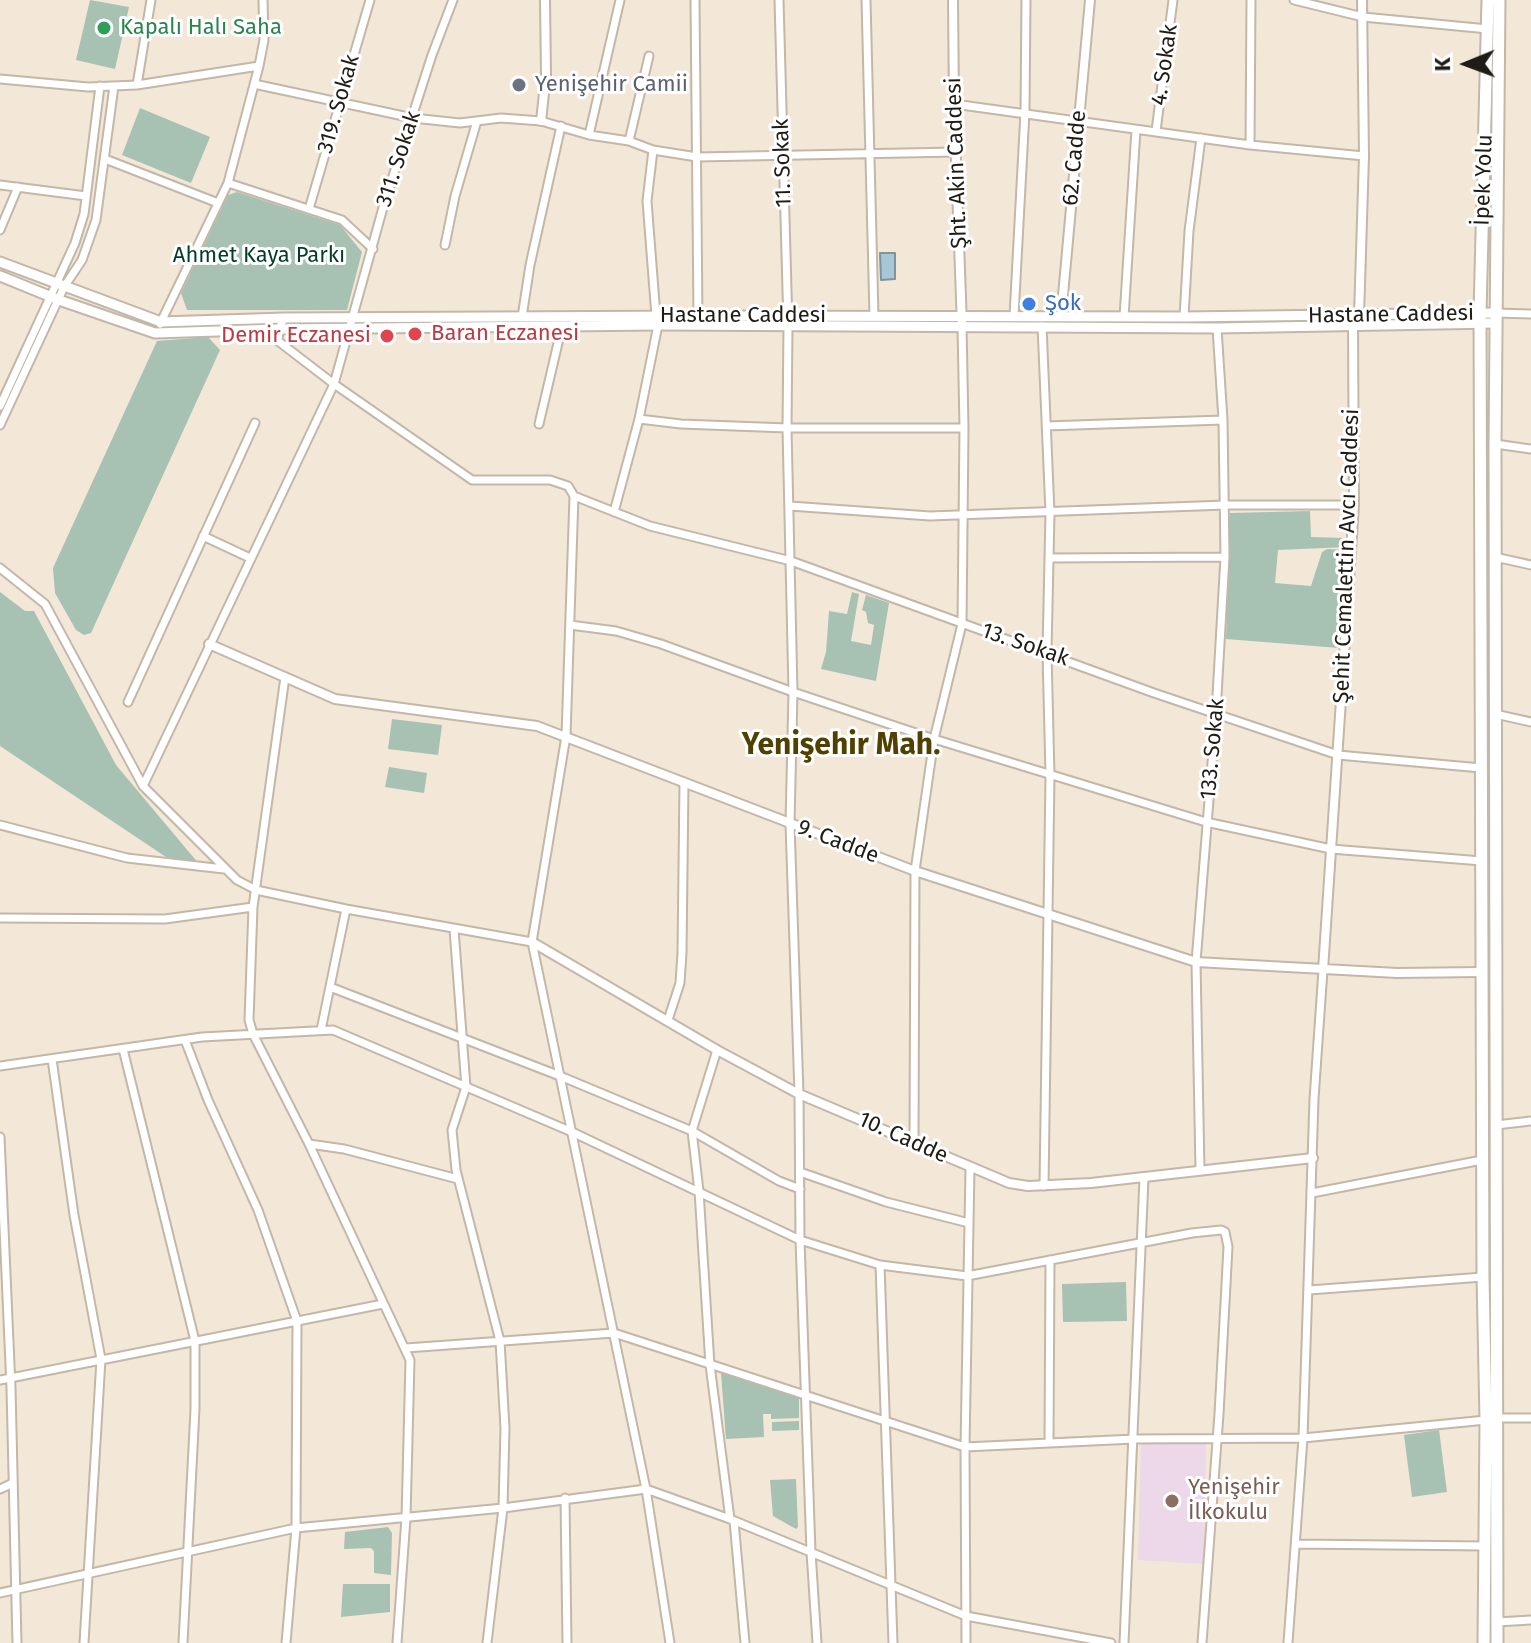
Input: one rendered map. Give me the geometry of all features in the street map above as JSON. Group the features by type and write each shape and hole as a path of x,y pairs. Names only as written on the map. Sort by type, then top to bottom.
{"highway":[{"name":"İpek Yolu","path":"1488,0 1480,318 1483,1277 1491,1419"},
{"path":"1484,1643 1496,1125 1495,444 1499,0"},
{"path":"1491,1419 1497,1643"}],"main road":[{"name":"Hastane Caddesi","path":"0,262 161,322 284,318 350,324 562,326 698,316 788,321 874,316 1042,326 1217,328 1353,326 1480,318"},
{"name":"Hastane Caddesi","path":"0,276 155,333 522,317 657,321 962,321 1014,316 1496,318"}],"street":[{"path":"137,85 151,0"},
{"path":"155,333 228,183 264,40 263,0"},
{"name":"319. Sokak","path":"309,209 370,0"},
{"name":"311. Sokak","path":"143,786 334,384 384,204 453,0"},
{"path":"541,121 546,75 545,0"},
{"path":"589,135 620,0"},
{"path":"695,0 698,316"},
{"name":"11. Sokak","path":"779,0 788,321 787,428 793,692 790,824 799,1094 800,1240 817,1643"},
{"path":"866,0 874,316"},
{"name":"Şht. Akin Caddesi","path":"953,0 962,321"},
{"path":"1014,316 1025,112 1026,0"},
{"name":"62. Cadde","path":"1061,317 1090,0"},
{"name":"4. Sokak","path":"1156,131 1173,0"},
{"path":"1250,145 1251,0"},
{"path":"1294,0 1363,17 1488,29"},
{"path":"1353,326 1359,316 1364,156 1362,0"},
{"path":"629,141 649,56"},
{"path":"0,79 100,86 137,85 259,66"},
{"path":"254,84 413,118 460,123 501,118 541,121 589,135 629,141 653,150 697,157 956,152"},
{"path":"0,406 60,286 75,243 86,196 100,86"},
{"path":"60,286 82,260 96,220 114,86"},
{"path":"954,104 1250,145 1364,156"},
{"path":"445,245 455,196 477,121"},
{"path":"522,317 530,265 561,126"},
{"path":"1124,317 1136,130"},
{"path":"1184,317 1189,231 1201,138"},
{"path":"614,512 639,419 657,321 647,201 653,150"},
{"path":"105,159 218,203"},
{"path":"228,183 342,220 373,249"},
{"path":"0,185 86,196"},
{"path":"0,230 18,187"},
{"path":"0,425 54,298"},
{"path":"1496,318 1531,314"},
{"path":"279,329 284,318"},
{"path":"914,1142 915,871 934,739 962,624 962,321"},
{"path":"539,424 562,326"},
{"path":"1042,326 1050,513 1044,1186"},
{"name":"Şehit Cemalettin Avcı Caddesi","path":"1323,970 1354,505 1353,326"},
{"name":"133. Sokak","path":"1200,1171 1196,962 1225,557 1223,420 1217,328"},
{"name":"13. Sokak","path":"279,329 278,341 472,480 550,480 568,486 574,496 650,526 791,561 1338,755 1481,768"},
{"path":"639,419 681,424 787,428 964,428"},
{"path":"1046,426 1223,420"},
{"path":"128,702 255,423"},
{"path":"1495,444 1531,449"},
{"path":"574,496 566,736 532,942 646,1489 670,1643"},
{"path":"790,506 930,516 1225,505 1354,505"},
{"path":"203,536 250,558"},
{"path":"1049,558 1225,557"},
{"path":"1495,557 1531,565"},
{"path":"0,568 45,604 143,786 224,869 256,890 532,942"},
{"path":"570,625 616,631 661,644 934,739 1206,822 1331,849 1482,861"},
{"name":"9. Cadde","path":"209,644 335,699 537,726 915,871 1196,962 1397,973 1482,972"},
{"path":"285,677 253,907 249,1020 410,1360 406,1518 397,1643"},
{"path":"1495,714 1531,722"},
{"path":"668,1020 680,983 684,782"},
{"path":"0,825 127,858 224,869"},
{"path":"0,918 165,919 253,907"},
{"path":"321,1030 346,909"},
{"path":"454,929 466,1087 452,1130 458,1179 500,1341 505,1428 503,1508 487,1643"},
{"name":"10. Cadde","path":"532,942 553,957 799,1094 1009,1183 1044,1186 1144,1178 1313,1158"},
{"path":"1288,1643 1303,1438 1323,970"},
{"path":"330,987 692,1131 779,1181 800,1189"},
{"path":"0,1066 185,1040 333,1030 572,1132 800,1240 880,1265 967,1276 1143,1241 1209,1231 1225,1232 1228,1247 1202,1643"},
{"path":"185,1040 208,1100 258,1210 297,1321 296,1528 286,1643"},
{"path":"123,1049 195,1341 183,1643"},
{"path":"717,1050 692,1131 710,1365 732,1520 745,1643"},
{"path":"52,1059 74,1215 101,1359 84,1643"},
{"path":"1496,1125 1531,1121"},
{"path":"0,1137 11,1377 17,1643"},
{"path":"309,1144 344,1149 458,1179"},
{"path":"1312,1193 1482,1160"},
{"path":"966,1643 965,1447 970,1168"},
{"path":"800,1172 886,1202 969,1223"},
{"path":"1124,1643 1144,1178"},
{"path":"1049,1443 1050,1260"},
{"path":"880,1265 893,1643"},
{"path":"1309,1290 1483,1277"},
{"path":"0,1380 383,1304"},
{"path":"406,1348 614,1333 965,1447 1134,1439 1303,1438 1491,1419 1531,1418"},
{"path":"0,1489 13,1483"},
{"path":"0,1593 296,1528 503,1508 646,1489 732,1520 966,1616 1111,1643"},
{"path":"565,1498 567,1643"},
{"path":"1296,1544 1484,1546"},
{"path":"1497,1622 1531,1620"}],"shaded area":[{"name":"Yenişehir İlkokulu","path":"1141,1440 1206,1443 1204,1564 1138,1560"}],"green space":[{"name":"Kapalı Halı Saha","path":"90,0 129,7 115,69 76,60"},
{"path":"140,108 210,137 191,183 122,155"},
{"name":"Ahmet Kaya Parkı","path":"237,192 340,225 362,252 347,310 187,310 181,293 228,195"},
{"path":"208,337 220,350 91,633 84,635 76,630 55,593 53,568 157,341"},
{"path":"1310,511 1311,537 1346,538 1347,547 1278,550 1275,583 1311,586 1322,552 1327,549 1346,550 1339,648 1226,639 1230,513"},
{"path":"0,592 25,611 34,611 116,765 199,864 166,857 0,746"},
{"path":"852,592 859,594 851,641 871,645 874,625 868,623 866,612 862,610 866,595 889,603 876,681 821,669 826,652 829,611 847,614"},
{"path":"392,719 442,725 438,755 388,749"},
{"path":"389,767 427,773 424,793 385,787"},
{"path":"1126,1282 1127,1321 1063,1322 1062,1284"},
{"path":"721,1373 799,1398 799,1418 771,1419 771,1414 763,1414 764,1437 726,1439"},
{"path":"799,1421 799,1430 772,1431 772,1422"},
{"path":"1439,1430 1447,1492 1412,1497 1404,1435"},
{"path":"796,1479 796,1529 773,1516 770,1480"},
{"path":"388,1527 392,1533 391,1575 374,1573 374,1551 371,1548 344,1549 345,1532"},
{"path":"343,1584 390,1584 390,1612 341,1617"}],"water":[{"path":"880,253 895,253 895,279 881,280"}],"place":[{"name":"Kapalı Halı Saha","path":"104,28"},
{"name":"Yenişehir Camii","path":"519,85"},
{"name":"Şok","path":"1029,304"},
{"name":"Baran Eczanesi","path":"415,334"},
{"name":"Demir Eczanesi","path":"387,336"},
{"name":"Yenişehir İlkokulu","path":"1172,1501"}],"district":[{"name":"Yenişehir Mah.","path":"841,746"}]}
